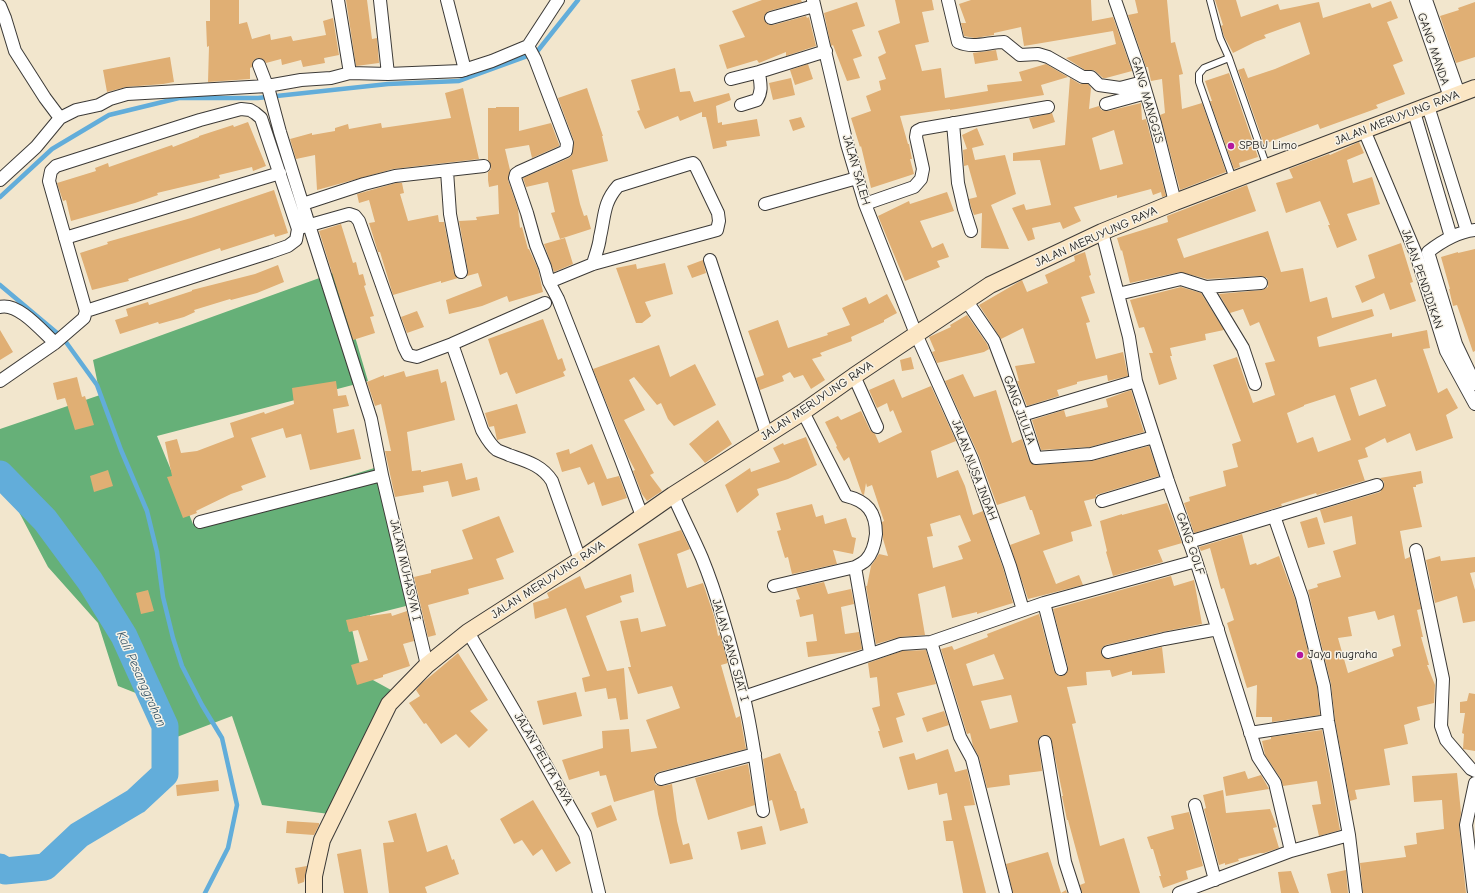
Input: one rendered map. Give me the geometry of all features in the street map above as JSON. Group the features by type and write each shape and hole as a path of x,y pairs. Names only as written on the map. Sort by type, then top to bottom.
{"main road":[{"name":"JALAN MERUYUNG RAYA","path":"314,893 314,876 322,840 389,704 427,665 468,632 580,560 673,495 803,412 990,285 1102,232 1175,202 1475,88"}],"street":[{"path":"338,0 350,73"},
{"path":"380,0 388,74"},
{"path":"447,0 466,70"},
{"path":"558,0 531,52 567,143 567,147 566,151 519,172 516,174 515,178 549,282 558,299 642,516"},
{"path":"948,0 958,42 964,45 1004,42 1020,55 1038,54 1048,57 1083,77 1092,78 1099,85 1120,88 1144,87"},
{"name":"GANG MANGGIS","path":"1115,0 1144,87 1175,202"},
{"name":"GANG MANDA","path":"1416,0 1454,96"},
{"name":"GANG MANDA","path":"1426,0 1454,96"},
{"path":"771,18 813,3"},
{"name":"JALAN SALEH","path":"813,3 826,51 847,144 865,204 916,334"},
{"path":"0,6 15,51 60,118"},
{"path":"731,79 759,72 826,51"},
{"path":"0,180 36,148 60,118 76,110 99,105 110,99 127,94 268,88 301,80 331,78 350,73 388,74 466,70 492,61 531,52"},
{"path":"0,381 56,341 85,315 288,246 296,240 303,227 303,204 280,132 268,88 259,65"},
{"path":"741,105 757,100 761,94 759,72"},
{"path":"1106,104 1144,87"},
{"path":"865,204 914,187 921,179 923,169 916,137 917,131 953,123 1048,107"},
{"path":"85,315 49,181 51,171 56,166 200,120 241,109 250,110 262,118 280,173 303,227"},
{"path":"1421,109 1471,230 1450,236 1428,252 1456,344 1475,384"},
{"path":"1421,109 1450,236"},
{"path":"953,123 958,183 971,231"},
{"name":"JALAN PENDIDIKAN","path":"1364,130 1416,254 1446,351 1475,404"},
{"path":"549,282 593,264 717,230 719,221 718,213 695,165 693,163 689,164 618,186 611,194 605,205 600,238 593,264"},
{"path":"303,204 364,184 395,176 484,166"},
{"path":"447,171 450,214 461,272"},
{"path":"65,238 280,173"},
{"path":"765,204 857,178"},
{"path":"303,227 348,214 354,216 358,220 408,355 417,357 452,344 545,302"},
{"name":"JALAN MUHASYM I","path":"303,227 371,419 382,475 427,665"},
{"name":"GANG GOLF","path":"1102,232 1129,337 1136,381 1218,629 1250,734 1258,757 1275,783 1291,851"},
{"path":"710,260 768,434"},
{"path":"1118,294 1181,279 1206,287 1261,283"},
{"path":"1206,287 1243,348 1255,384"},
{"name":"GANG JIULIA","path":"966,300 994,341 1022,415 1036,458 1090,454 1154,437"},
{"path":"0,307 4,306 13,308 24,314 56,341"},
{"name":"JALAN NUSA INDAH","path":"916,334 972,459 1023,610"},
{"path":"452,344 482,430 487,439 499,451 529,462 547,473 552,481 580,560"},
{"path":"854,376 877,427"},
{"path":"1022,415 1136,381"},
{"path":"774,586 855,567 866,560 872,552 876,542 874,516 862,502 855,498 846,496 803,412"},
{"path":"200,522 382,475"},
{"path":"1102,501 1168,481"},
{"path":"1189,542 1377,485"},
{"name":"JALAN GANG SIAT I","path":"673,495 702,558 723,620 744,697 755,754 763,811"},
{"path":"1274,516 1302,597 1324,686 1328,721 1349,835 1356,893"},
{"path":"1416,550 1443,679 1441,726 1446,740 1471,769 1475,771"},
{"path":"744,697 870,653 901,644 931,642 1044,603 1196,561"},
{"path":"855,567 870,653"},
{"path":"1044,603 1061,669"},
{"path":"1108,652 1164,639 1218,629"},
{"name":"JALAN PELITA RAYA","path":"468,632 585,834 599,893"},
{"path":"931,642 960,737 972,759 1006,893"},
{"path":"1250,734 1328,721"},
{"path":"1045,742 1065,862 1075,893"},
{"path":"661,779 755,754"},
{"path":"1474,893 1466,825 1475,783"},
{"path":"1195,805 1215,880"},
{"path":"1181,893 1291,851 1349,835"}],"lane":[{"path":"1210,0 1220,38 1229,58 1267,167"},
{"path":"1229,58 1204,68 1198,74 1199,82 1234,180"}],"green space":[{"path":"336,272 368,381 157,436 193,524 384,465 418,603 350,620 362,674 391,690 329,814 262,805 232,716 169,740 156,701 118,686 98,623 48,567 11,497 0,486 0,429 100,395 93,360"}],"building":[{"path":"210,0 239,0 239,24 247,22 252,39 270,34 271,40 291,36 293,41 326,35 323,21 333,18 339,55 324,58 325,63 303,67 301,60 282,65 281,59 266,63 263,59 257,58 253,61 252,67 250,68 250,79 208,82 209,46 207,47 206,21 210,21"},
{"path":"346,0 367,0 372,39 377,38 379,63 356,66"},
{"path":"762,0 801,0 802,2 769,11 764,16 764,20 769,25 773,25 806,16 807,18 809,17 816,46 786,56 786,52 759,63 757,60 727,69 719,45 745,37 732,11"},
{"path":"895,0 932,0 934,10 922,12 929,42 915,45 922,71 941,68 945,98 988,91 987,85 1022,81 1019,72 1046,64 1068,77 1041,85 1044,95 950,110 900,116 909,144 912,159 910,159 914,174 871,188 861,146 860,147 851,118 871,111 866,96 881,90 879,81 886,79 878,57 886,53 878,31 900,23"},
{"path":"971,0 1091,0 1092,21 1113,17 1132,71 1103,78 1094,70 1085,70 1066,58 1116,44 1113,31 1024,46 1021,27 994,33 994,35 975,38 964,36 961,23 966,23 959,4"},
{"path":"1135,0 1167,0 1171,43 1175,42 1183,74 1179,75 1182,109 1202,103 1226,172 1180,190 1160,115 1165,113 1162,79 1151,81 1148,67 1146,67 1128,15 1138,13"},
{"path":"1215,0 1236,0 1241,17 1278,4 1280,10 1319,2 1323,18 1370,3 1372,8 1391,1 1398,18 1387,22 1403,61 1393,65 1405,94 1376,105 1378,108 1320,129 1318,124 1264,144 1238,70 1244,68 1248,78 1275,69 1310,54 1300,22 1264,35 1266,38 1233,53 1224,36 1221,26 1223,25"},
{"path":"857,2 865,26 852,30 862,56 853,59 860,78 847,81 833,45 831,46 824,13"},
{"path":"1475,2 1475,57 1456,63 1440,16 1459,10 1458,8"},
{"path":"996,50 998,60 975,64 973,53"},
{"path":"170,57 174,82 126,87 107,92 103,70"},
{"path":"808,64 813,79 795,85 790,70"},
{"path":"675,68 680,92 690,91 694,102 729,93 731,100 716,106 718,123 722,122 722,125 757,119 760,136 726,141 727,146 713,149 706,117 702,117 702,112 680,121 678,116 645,129 637,111 640,110 631,80"},
{"path":"1229,73 1258,157 1239,163 1240,167 1234,169 1210,101 1212,101 1205,81"},
{"path":"791,78 795,95 773,100 769,83"},
{"path":"1070,78 1080,84 1088,84 1091,88 1089,109 1099,106 1101,110 1108,111 1141,103 1142,120 1146,119 1166,196 1162,197 1161,192 1153,195 1151,189 1117,198 1117,195 1074,207 1081,221 1063,229 1060,222 1032,228 1035,239 1028,241 1012,208 1024,204 1026,210 1051,205 1040,160 1013,161 1013,153 1065,145","holes":["1114,130 1123,164 1100,170 1092,138"]},
{"path":"463,88 479,159 393,169 317,190 315,155 296,159 290,139 312,133 312,135 335,131 335,128 348,124 349,129 381,123 382,128 451,118 445,93"},
{"path":"587,88 603,136 608,161 572,170 580,204 584,216 587,215 591,229 560,239 551,213 555,212 548,182 526,187 523,178 569,158 572,155 574,141 558,98"},
{"path":"519,107 519,131 551,123 559,144 559,146 532,158 529,145 505,149 510,170 508,180 518,209 520,228 522,227 528,249 538,269 543,292 509,302 507,296 482,306 449,314 446,300 482,286 478,273 467,276 468,271 459,221 477,220 476,217 499,214 498,185 489,187 488,180 488,172 491,169 491,166 488,160 488,108"},
{"path":"1052,113 1055,122 1033,129 1029,118"},
{"path":"801,117 805,127 793,131 789,120"},
{"path":"248,122 266,166 253,171 252,167 219,175 220,178 157,193 158,195 135,203 71,221 66,200 63,201 57,183 96,171 95,168 108,163 109,167 172,145 173,147 199,136 233,125 234,127"},
{"path":"977,128 984,145 972,148 975,160 1005,155 1016,194 991,205 1009,249 981,248 982,213 974,215 971,207 969,199 977,197 968,165 964,166 963,150 967,149 962,135"},
{"path":"1359,142 1364,153 1347,160 1353,183 1372,177 1380,204 1347,214 1357,240 1337,248 1328,225 1330,225 1320,201 1286,213 1276,183 1293,178 1289,169 1329,154 1330,155"},
{"path":"396,183 402,183 404,193 400,194 408,221 438,215 439,222 444,222 454,273 458,278 441,283 441,281 393,295 380,252 378,252 369,223 375,222 369,200 359,203 357,194"},
{"path":"1247,185 1256,211 1177,239 1184,258 1268,231 1281,272 1303,268 1310,302 1327,297 1332,318 1372,309 1374,316 1317,337 1319,347 1392,333 1392,337 1427,330 1430,348 1423,349 1438,393 1447,388 1458,408 1446,415 1453,438 1416,451 1410,433 1387,443 1385,438 1365,448 1368,457 1358,460 1365,481 1317,495 1316,493 1281,504 1282,506 1194,533 1184,503 1190,501 1189,497 1226,486 1223,471 1238,467 1232,444 1241,441 1213,365 1237,357 1253,403 1275,395 1265,363 1275,361 1259,322 1250,326 1243,309 1230,313 1219,294 1262,290 1268,287 1267,278 1261,276 1207,279 1180,272 1130,283 1122,250 1121,251 1117,238 1168,222 1167,216","holes":["1376,379 1386,406 1359,416 1350,388","1335,395 1351,440 1318,452 1313,437 1297,443 1287,413 1304,405"]},
{"path":"274,190 288,233 275,237 274,234 221,251 220,248 128,279 129,281 92,290 80,253 108,244 107,242 191,218"},
{"path":"947,192 954,211 920,221 932,248 943,243 949,257 937,261 940,267 905,281 878,216 909,201 910,204"},
{"path":"341,224 353,263 356,262 359,275 363,274 366,285 364,286 374,316 370,317 375,333 353,340 319,231"},
{"path":"565,238 573,264 554,272 544,244"},
{"path":"1401,243 1413,282 1410,283 1416,301 1390,310 1384,293 1362,303 1355,286 1375,278 1368,255"},
{"path":"1475,249 1475,351 1473,352 1457,305 1453,306 1441,257"},
{"path":"1085,252 1091,275 1089,276 1095,293 1081,297 1090,322 1086,323 1096,359 1123,352 1128,376 1108,381 1107,375 1077,382 1077,384 1057,390 1059,396 1027,406 1017,381 1019,381 1015,366 1035,363 1023,328 1001,339 979,305 1022,280 1027,292 1048,283 1045,275 1075,261 1074,256"},
{"path":"703,260 706,273 692,278 687,266"},
{"path":"665,263 673,294 645,302 651,316 642,323 636,323 616,268 636,264 637,269"},
{"path":"278,265 284,282 257,293 230,299 194,310 195,312 184,317 159,324 158,322 120,334 115,320 128,316 126,309 148,302 149,305 192,290 255,274"},
{"path":"1181,287 1201,293 1224,330 1205,334 1206,340 1170,348 1172,356 1170,356 1177,379 1159,385 1149,353 1153,353 1144,327 1139,328 1130,300"},
{"path":"887,294 897,313 884,320 884,322 851,337 852,341 820,353 822,356 812,359 825,380 811,389 803,375 794,378 790,372 782,376 784,381 760,390 756,378 764,375 748,331 778,320 788,348 828,335 827,333 850,325 842,308 866,297 869,304"},
{"path":"417,311 424,327 407,333 401,317"},
{"path":"967,315 989,349 984,352 937,363 932,352 935,351 929,337 951,327 950,325"},
{"path":"543,319 558,360 562,358 566,370 563,372 565,376 516,394 507,372 500,375 488,339"},
{"path":"0,330 13,352 0,360"},
{"path":"659,345 670,377 695,364 716,405 674,426 668,419 661,403 657,405 634,377 629,380 645,410 624,420 654,473 650,475 662,491 647,501 642,494 633,471 635,470 628,457 593,369"},
{"path":"911,357 914,369 902,371 900,360"},
{"path":"438,369 441,383 446,381 455,420 407,432 412,471 421,470 421,472 462,463 466,480 477,477 480,490 452,497 448,481 423,486 424,492 395,497 385,451 391,451 381,404 375,406 367,382 384,375 384,377 404,371 406,377"},
{"path":"963,374 974,397 996,390 1012,443 1022,439 1029,460 1034,465 1092,461 1149,446 1159,476 1096,495 1096,498 1084,501 1092,526 1071,532 1073,541 1043,551 1056,584 1079,575 1083,585 1028,599 1010,545 1040,534 1032,510 1030,510 1025,496 997,505 979,456 945,381"},
{"path":"77,377 82,397 85,396 94,425 75,430 65,398 57,400 53,383"},
{"path":"894,379 902,398 931,386 956,441 931,451 937,478 958,470 965,486 973,515 983,511 1003,568 1013,603 977,614 977,612 952,618 945,586 918,594 925,635 900,637 876,644 866,586 871,566 879,554 888,556 883,539 882,522 884,521 872,485 867,487 866,483 864,495 862,494 849,457 844,461 825,422 838,416 841,420 861,411 870,430 875,434 879,443 902,432 893,410 890,412 887,403 877,408 869,390","holes":["960,515 971,541 958,546 963,559 933,568 927,537 933,536 930,524"]},
{"path":"336,381 338,396 346,395 349,406 333,409 337,433 354,429 361,459 310,470 301,434 286,438 283,428 251,438 266,477 241,486 243,490 231,494 196,511 197,513 183,518 167,477 172,476 165,442 177,439 181,453 197,451 234,437 230,423 264,412 265,414 294,404 292,388"},
{"path":"1131,390 1144,432 1090,447 1041,450 1032,420 1064,410 1066,417 1108,407 1106,399"},
{"path":"517,404 526,433 497,440 494,426 489,427 485,413"},
{"path":"718,420 732,444 705,463 689,444"},
{"path":"806,437 817,465 788,479 757,489 759,495 737,513 725,485 750,468 751,472 780,462 773,448 783,443 784,445"},
{"path":"592,444 607,479 619,476 627,498 602,506 594,482 588,485 580,467 562,472 556,453 569,449 570,454"},
{"path":"108,470 113,486 94,492 90,476"},
{"path":"1421,471 1423,483 1413,487 1422,527 1400,531 1405,559 1410,557 1421,609 1417,610 1423,637 1421,637 1429,665 1427,665 1435,685 1434,703 1417,707 1420,720 1404,725 1408,744 1384,749 1390,785 1355,790 1357,799 1350,801 1335,720 1331,684 1308,590 1318,587 1317,584 1341,577 1333,551 1356,544 1352,516 1324,523 1320,510 1380,492 1384,486 1384,482 1380,478","holes":["1375,611 1378,620 1394,615 1401,646 1392,649 1394,656 1348,673 1338,638 1352,636 1348,617"]},
{"path":"1167,503 1182,543 1158,550 1163,562 1113,576 1106,552 1100,521"},
{"path":"812,504 816,517 823,515 825,524 846,518 852,537 856,538 853,554 833,550 837,564 792,574 788,557 785,558 777,531 781,530 776,513"},
{"path":"499,516 514,552 496,559 504,579 468,589 469,594 428,605 436,635 428,637 414,577 431,573 431,570 473,559 462,530"},
{"path":"1317,517 1325,544 1308,548 1300,522"},
{"path":"681,530 690,549 677,554 687,588 703,583 714,616 718,636 720,635 728,663 721,665 736,718 740,716 746,749 655,774 654,781 656,785 663,786 672,784 677,821 683,845 689,843 693,859 670,864 654,790 614,802 606,775 600,776 599,771 569,780 562,760 603,748 602,731 629,729 631,752 657,748 646,720 680,708 672,686 638,694 628,667 631,667 620,621 638,618 641,632 666,626 638,544"},
{"path":"1242,534 1250,565 1256,563 1257,565 1279,556 1295,599 1317,687 1320,715 1272,722 1272,717 1256,717 1257,685 1247,688 1227,623 1234,620 1224,588 1221,589 1210,548 1201,551 1199,547"},
{"path":"1440,556 1441,561 1475,557 1475,572 1470,573 1475,590 1475,621 1463,623 1457,596 1435,603 1426,560"},
{"path":"631,574 634,592 620,596 622,602 586,616 607,671 624,668 628,719 620,720 616,698 608,699 606,688 585,692 582,678 590,676 566,608 535,619 533,603 549,598 547,593 580,576 585,589"},
{"path":"1171,576 1174,586 1194,580 1202,624 1106,645 1101,650 1103,657 1109,659 1162,647 1165,673 1132,675 1132,671 1112,677 1110,670 1086,672 1087,685 1067,687 1076,723 1072,724 1100,846 1124,838 1140,893 1082,893 1080,885 1085,883 1067,820 1051,738 1044,735 1038,740 1042,771 1009,775 1010,785 987,788 979,757 973,746 970,733 967,734 941,649 952,646 954,650 988,637 987,634 1039,614 1054,671 1059,676 1063,676 1068,671 1068,667 1053,609","holes":["994,654 1004,679 973,686 966,664","1011,695 1018,722 990,729 981,701"]},
{"path":"824,582 828,594 851,589 854,604 841,607 845,634 859,632 862,649 808,657 806,642 817,641 813,614 800,617 796,600 800,599 796,588"},
{"path":"148,590 154,611 141,614 136,593"},
{"path":"407,611 414,641 403,644 410,666 383,675 383,677 357,685 351,665 368,660 358,630 349,632 346,620 370,615 391,613 392,616"},
{"path":"926,650 936,684 897,693 905,715 896,718 903,742 883,748 878,731 880,731 872,708 880,706 877,677 870,678 868,663 902,651"},
{"path":"458,653 488,700 470,711 488,730 469,748 456,734 441,744 409,703 420,696 416,690 421,684"},
{"path":"576,692 582,716 543,725 537,701"},
{"path":"1469,693 1475,694 1475,751 1463,749 1464,734 1462,733 1465,713 1460,713 1460,702 1467,701"},
{"path":"944,711 949,725 927,732 922,718"},
{"path":"1322,730 1340,830 1319,836 1312,805 1321,804 1317,781 1283,786 1281,779 1265,755 1262,741 1271,739 1271,737"},
{"path":"948,749 955,772 967,769 975,805 964,806 986,893 963,893 953,841 946,841 943,821 952,820 947,793 939,795 937,783 908,790 899,757 914,753 916,760"},
{"path":"780,753 796,791 801,809 804,808 808,823 780,831 772,800 769,801 763,759"},
{"path":"748,764 755,805 708,820 695,778"},
{"path":"1245,771 1248,779 1261,775 1269,789 1226,796 1223,777"},
{"path":"1457,773 1461,813 1459,826 1466,893 1363,893 1360,863 1406,857 1404,846 1417,844 1416,833 1444,829 1442,800 1414,802 1412,776"},
{"path":"218,780 219,791 177,796 176,785"},
{"path":"1223,790 1226,813 1270,809 1277,827 1273,828 1279,848 1238,859 1239,861 1225,865 1225,863 1219,865 1204,809 1206,808 1203,795"},
{"path":"533,800 571,863 556,872 542,849 533,856 522,840 514,844 500,819"},
{"path":"611,805 617,820 597,828 591,813"},
{"path":"1189,812 1203,866 1186,871 1188,879 1163,888 1153,849 1151,849 1147,837 1174,829 1171,816"},
{"path":"416,813 427,852 447,845 459,874 425,887 427,893 389,893 383,843 394,842 388,821"},
{"path":"287,821 319,823 319,825 314,835 286,833"},
{"path":"762,826 766,844 741,850 737,832"},
{"path":"361,849 368,893 344,893 337,854"},
{"path":"1048,852 1061,893 1013,893 1006,864"},
{"path":"307,866 304,882 298,884 295,868"},
{"path":"1346,870 1348,893 1331,893 1327,874"},
{"path":"1291,871 1299,893 1281,893 1278,872"}],"waterway":[{"path":"0,197 52,149 109,115 179,98 258,98 388,84 459,81 536,53 578,0"},
{"path":"0,285 63,338 97,385 121,450 147,511 157,552 163,597 173,638 182,666 202,705 222,738 237,805 228,848 205,893"},
{"name":"Kali Pesanggrahan","path":"0,474 45,520 90,581 124,636 165,726 165,774 136,801 79,835 45,867 5,871 0,867"}],"place":[{"name":"SPBU Limo","path":"1231,146"},
{"name":"Jaya nugraha","path":"1300,655"}]}
